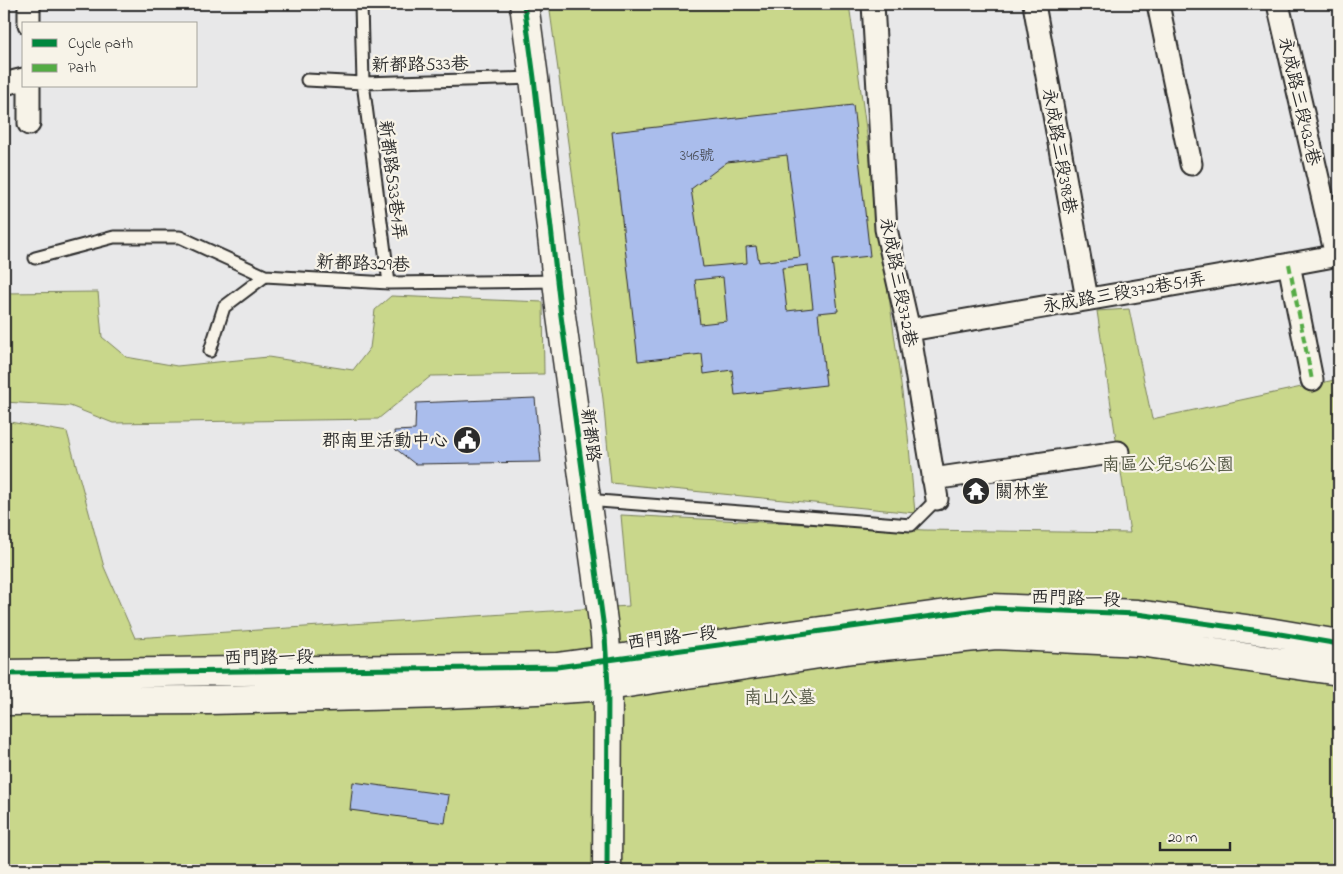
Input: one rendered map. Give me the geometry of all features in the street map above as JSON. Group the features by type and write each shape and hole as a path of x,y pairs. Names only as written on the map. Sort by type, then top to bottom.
{"street":[{"path":"29,4 29,22"},
{"name":"新都路","path":"524,4 606,659 608,686 608,870"},
{"name":"永成路三段372巷","path":"873,4 886,229 909,330 935,489"},
{"name":"永成路三段398巷","path":"1034,4 1086,299"},
{"path":"1158,4 1191,164"},
{"name":"永成路三段432巷","path":"1278,4 1338,256"},
{"path":"4,84 22,80"},
{"path":"29,88 29,124"},
{"name":"永成路三段372巷51弄","path":"909,330 1338,256"},
{"path":"1289,264 1312,380"},
{"path":"935,489 1118,452"},
{"name":"西門路一段","path":"4,674 557,667 991,608 1137,614 1339,644"},
{"path":"4,701 209,700 416,695 608,686 852,649 996,635 1140,642 1339,671"}],"lane":[{"name":"新都路533巷1弄","path":"361,4 363,83 389,282"},
{"name":"新都路533巷","path":"307,80 363,83 534,78"},
{"path":"35,258 114,236 180,237 265,276 224,307 210,351"},
{"name":"新都路329巷","path":"265,276 389,282 558,282"},
{"path":"586,500 911,525 935,489"}],"green space":[{"path":"549,4 849,4 908,436 915,513 611,483 603,399"},
{"path":"98,292 102,337 126,357 177,366 268,357 353,370 370,348 375,310 391,296 543,302 544,374 431,376 378,419 113,423 70,406 4,402 4,293"},
{"name":"南山公墓","path":"1129,309 1152,419 1339,379 1339,870 4,870 4,421 67,432 104,567 135,638 629,606 621,515 924,530 1130,533 1097,311"}],"building":[{"path":"853,105 870,256 832,260 838,311 818,313 826,385 735,395 732,370 704,374 702,354 638,361 612,132","holes":["787,155 800,257 759,262 756,246 746,247 747,263 703,267 691,189 727,162","808,265 813,308 787,311 782,268","723,277 727,321 700,324 695,280"]},
{"name":"郡南里活動中心","path":"535,398 541,462 415,464 396,449 394,431 415,430 416,403"},
{"path":"353,782 449,795 445,823 350,810"}],"marked path":[{"path":"1289,264 1312,380"}],"cycle path":[{"path":"524,4 561,316 605,636 608,686 607,870"},
{"path":"4,674 557,667 991,608 1137,614 1339,644"}],"place":[{"name":"郡南里活動中心","path":"467,440"},
{"name":"關林堂","path":"976,491"}],"park label":[{"name":"南區公兒s46公園","path":"1168,464"}]}
